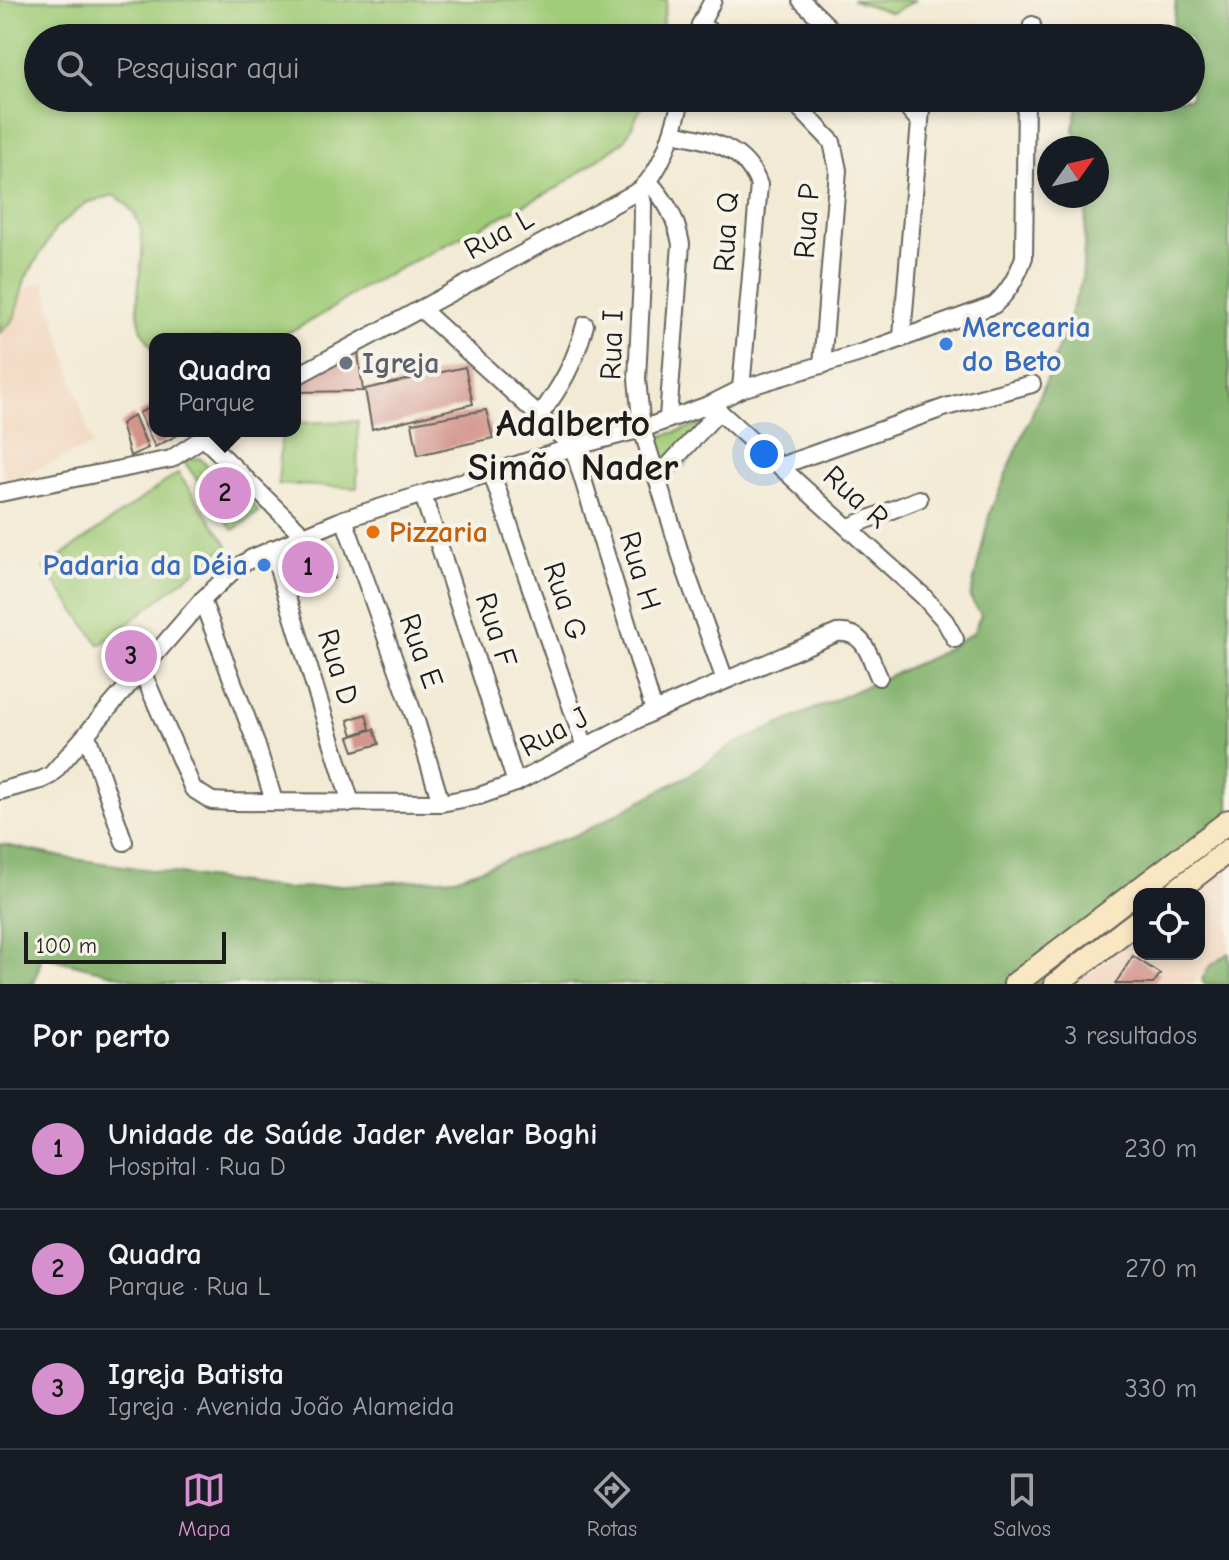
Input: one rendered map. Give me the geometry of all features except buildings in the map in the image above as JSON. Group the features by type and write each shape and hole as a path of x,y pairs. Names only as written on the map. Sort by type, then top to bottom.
{"street":[{"path":"702,24 713,0"},
{"path":"801,0 826,24"},
{"path":"668,418 681,244 671,209 645,186 672,133 678,112"},
{"name":"Rua P","path":"803,112 832,142 838,170 822,365"},
{"path":"911,112 920,122"},
{"path":"902,336 921,112"},
{"path":"657,478 714,408 741,389 822,365 994,305 1002,298 1018,274 1026,245 1026,112"},
{"name":"Rua Q","path":"672,133 716,142 733,151 749,167 759,185 741,389"},
{"name":"Rua L","path":"301,374 645,186"},
{"name":"Rua I","path":"645,186 637,379 642,429 725,680"},
{"path":"421,309 573,447"},
{"path":"539,416 576,358 585,325"},
{"path":"780,466 946,407 1032,384"},
{"path":"0,791 48,776 202,600 235,569 272,549 344,519 573,447 642,429 668,418 714,408"},
{"name":"Rua R","path":"714,408 934,607 955,639"},
{"path":"0,493 154,464 171,459 204,437"},
{"path":"211,437 303,535"},
{"name":"Rua H","path":"573,447 654,711"},
{"name":"Rua G","path":"492,474 585,747"},
{"name":"Rua F","path":"423,495 516,783"},
{"path":"849,527 919,499"},
{"name":"Rua E","path":"344,519 417,724 441,803"},
{"name":"Rua D","path":"272,549 351,803"},
{"path":"202,600 255,740 274,801"},
{"name":"Rua J","path":"142,671 188,781 197,794 212,801 351,803 441,803 479,796 516,783 654,711 845,632 860,639 879,677"},
{"path":"87,735 124,842"},
{"path":"1015,984 1229,821"},
{"path":"1180,888 1229,850"},
{"path":"1056,984 1133,925"}],"shaded area":[{"path":"44,282 92,445 7,482 0,458 0,298"},
{"path":"1229,866 1229,949 1195,980 1196,984 1075,984 1133,940 1133,960 1205,960 1205,888 1201,888"}],"green space":[{"path":"0,0 667,0 663,24 24,24 24,112 639,112 625,140 559,187 363,287 325,313 287,333 149,333 149,342 142,330 138,311 142,256 139,223 130,208 114,195 86,203 56,228 25,279 14,319 0,333"},
{"path":"852,0 916,0 892,13"},
{"path":"1176,0 1229,0 1229,849 1177,888 1133,888 1133,922 1053,984 151,984 42,956 34,984 0,984 0,844 67,858 284,889 455,878 581,833 687,776 733,745 934,656 973,633 981,615 970,598 990,512 1047,379 1082,280 1086,208 1109,208 1109,136 1077,136 1073,128 1077,112 1205,112 1205,24 1173,24"},
{"path":"358,421 357,488 278,484 282,437 301,437 301,423"},
{"path":"706,423 702,441 692,456 665,480 653,447 655,438"},
{"path":"200,458 213,473 224,467 259,512 233,530 183,460"},
{"path":"178,473 228,545 100,645 44,568"},
{"path":"1229,953 1229,984 1204,984 1202,979 1209,967"}],"place":[{"name":"Mercearia do Beto","path":"946,344"},
{"name":"Igreja","path":"346,363"},
{"name":"Quadra","path":"225,493"},
{"name":"Pizzaria","path":"373,532"},
{"name":"Padaria da Déia","path":"264,565"},
{"name":"Unidade de Saúde Jader Avelar Boghi","path":"308,567"},
{"name":"Igreja Batista","path":"131,656"}],"district":[{"name":"Adalberto Simão Nader","path":"573,446"}]}
